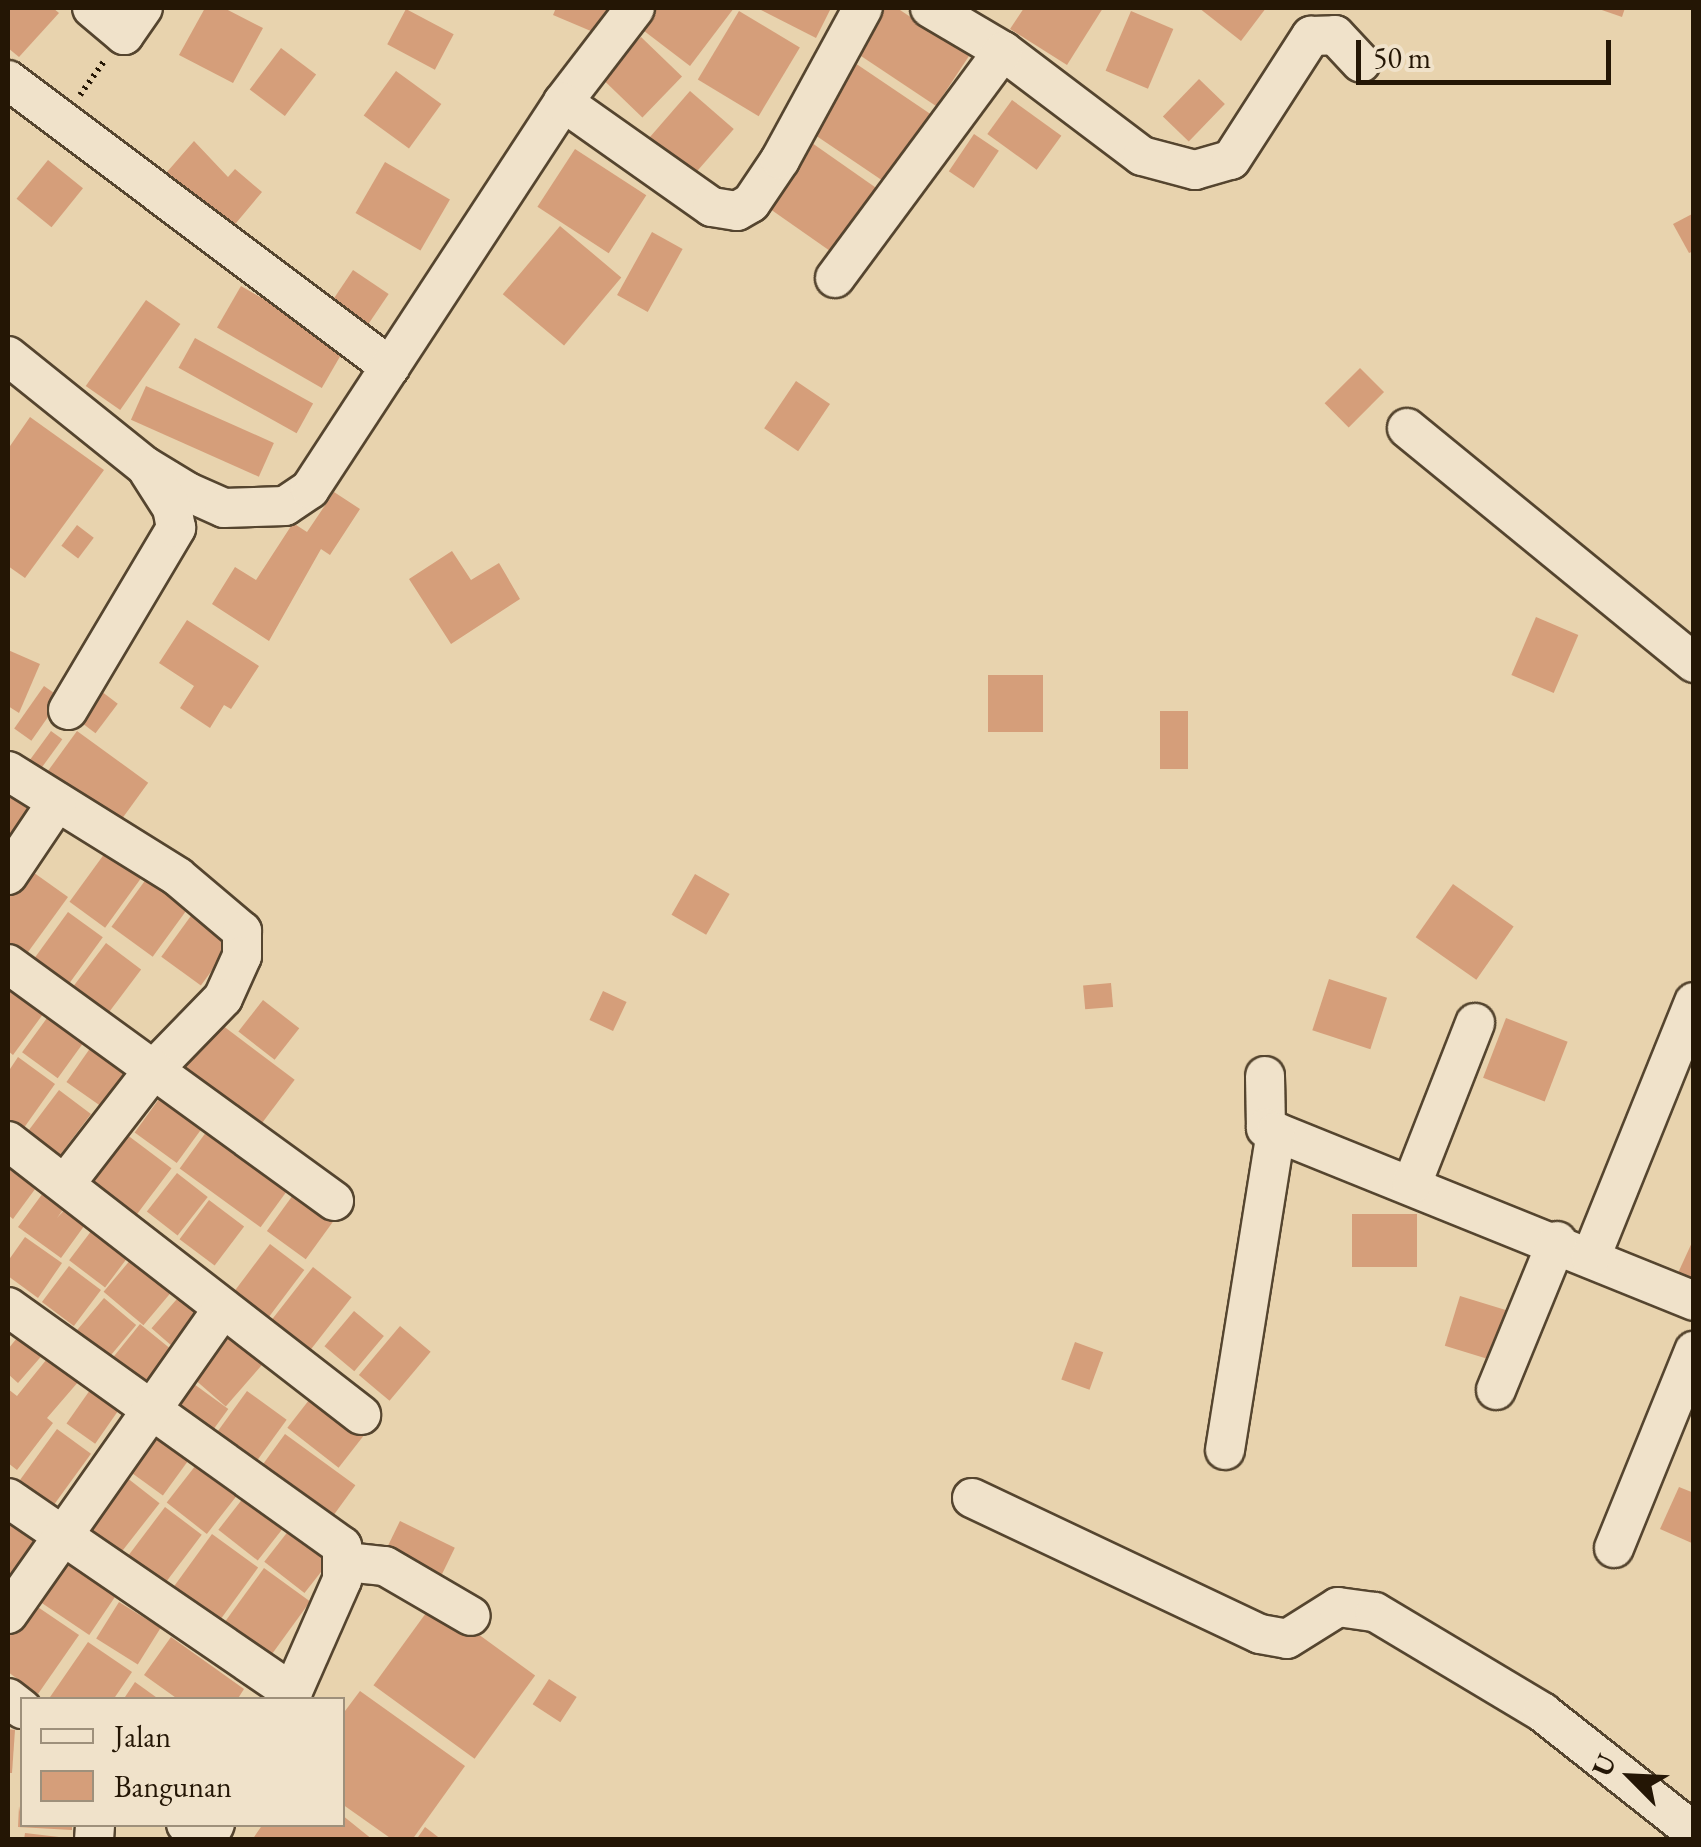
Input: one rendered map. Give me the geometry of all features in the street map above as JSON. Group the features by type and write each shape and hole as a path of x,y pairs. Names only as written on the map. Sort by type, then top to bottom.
{"street":[{"path":"92,8 134,21"},
{"path":"13,374 144,466 224,508 285,506 310,489 564,102 635,8"},
{"path":"564,102 712,207 737,211 751,203 780,160 863,8"},
{"path":"930,8 1003,51 1142,156 1195,170 1231,160 1311,36 1335,34 1362,63"},
{"path":"835,278 1003,51"},
{"path":"8,80 390,367"},
{"path":"1407,428 1694,663"},
{"path":"68,710 176,528 172,508 144,466"},
{"path":"8,771 178,877 242,930 242,956 223,998 154,1070 66,1184"},
{"path":"8,875 57,802"},
{"path":"8,964 334,1201"},
{"path":"1591,1257 1694,1002"},
{"path":"1412,1184 1476,1024"},
{"path":"1265,1076 1266,1128 1557,1241 1694,1301"},
{"path":"1224,1450 1276,1132"},
{"path":"8,1141 361,1415"},
{"path":"1496,1390 1557,1241"},
{"path":"8,1307 151,1412 335,1536 346,1562 291,1696 8,1498"},
{"path":"8,1614 222,1310"},
{"path":"1614,1548 1694,1351"},
{"path":"972,1498 1260,1634 1287,1639 1338,1607 1375,1612 1542,1712 1694,1832"},
{"path":"346,1562 386,1566 471,1616"}],"path":[{"path":"61,122 134,21"}],"building":[{"path":"8,8 53,8 59,13 19,57 8,48"},
{"path":"205,8 224,8 263,28 233,83 179,55"},
{"path":"556,8 617,8 605,37 553,15"},
{"path":"640,8 734,8 690,66 631,21"},
{"path":"757,8 831,8 816,38"},
{"path":"880,8 897,8 969,56 936,106 852,50"},
{"path":"1024,8 1103,8 1067,65 1010,29"},
{"path":"1199,8 1266,8 1241,41"},
{"path":"1596,8 1625,8 1622,17"},
{"path":"406,9 454,34 435,70 387,44"},
{"path":"739,11 800,48 759,116 698,80"},
{"path":"1131,11 1173,29 1148,89 1106,71"},
{"path":"641,37 682,77 642,118 601,78"},
{"path":"281,48 316,74 285,116 250,90"},
{"path":"852,61 938,119 892,187 806,129"},
{"path":"396,71 441,104 409,148 364,115"},
{"path":"1199,79 1225,104 1189,141 1163,116"},
{"path":"690,91 734,129 692,177 648,139"},
{"path":"1012,100 1061,136 1037,170 987,134"},
{"path":"974,134 999,151 974,188 949,171"},
{"path":"194,141 228,177 235,169 262,192 231,229 167,172"},
{"path":"812,143 882,192 837,256 767,207"},
{"path":"575,149 646,195 609,253 537,207"},
{"path":"48,160 83,188 52,227 17,199"},
{"path":"385,162 450,200 420,251 356,213"},
{"path":"1694,213 1694,251 1689,253 1673,224"},
{"path":"560,226 621,277 564,346 503,294"},
{"path":"652,232 683,249 648,312 617,295"},
{"path":"353,270 389,294 364,331 328,306"},
{"path":"241,286 346,346 322,388 217,328"},
{"path":"146,300 180,324 120,410 86,386"},
{"path":"195,338 313,403 297,433 179,368"},
{"path":"1360,368 1384,392 1349,427 1325,403"},
{"path":"796,381 830,404 798,451 764,428"},
{"path":"146,386 274,443 259,477 131,420"},
{"path":"30,417 104,470 25,578 8,566 8,449"},
{"path":"334,492 360,509 330,555 321,549 269,641 212,604 235,567 256,580 293,523 307,532"},
{"path":"77,525 94,538 78,558 61,546"},
{"path":"452,551 471,580 499,563 520,599 451,644 409,579"},
{"path":"1536,617 1578,635 1554,693 1511,675"},
{"path":"187,620 259,666 231,709 224,705 210,728 180,708 194,686 159,663"},
{"path":"8,650 40,664 19,713 8,706"},
{"path":"988,675 1043,675 1043,732 988,732"},
{"path":"44,686 61,698 31,741 14,729"},
{"path":"97,688 118,704 95,733 75,718"},
{"path":"1160,711 1188,711 1188,769 1160,769"},
{"path":"51,731 62,739 39,772 27,763"},
{"path":"77,731 148,783 118,825 46,773"},
{"path":"8,794 31,811 8,843"},
{"path":"113,842 149,868 105,928 70,902"},
{"path":"23,865 68,897 23,959 8,947 8,886"},
{"path":"152,871 193,901 153,957 111,927"},
{"path":"695,874 730,894 706,935 672,915"},
{"path":"1453,884 1514,926 1476,980 1416,937"},
{"path":"68,912 103,937 66,988 31,963"},
{"path":"193,913 233,942 201,985 161,957"},
{"path":"106,943 141,969 107,1014 72,988"},
{"path":"1329,979 1387,998 1370,1049 1312,1030"},
{"path":"1111,983 1113,1007 1085,1009 1083,985"},
{"path":"8,986 49,1006 13,1055 8,1051"},
{"path":"603,991 627,1002 613,1031 589,1020"},
{"path":"263,1000 299,1028 275,1060 238,1032"},
{"path":"55,1007 91,1033 58,1078 22,1052"},
{"path":"1506,1018 1568,1042 1545,1101 1483,1078"},
{"path":"218,1022 295,1080 260,1126 183,1068"},
{"path":"98,1037 139,1066 107,1111 66,1082"},
{"path":"18,1057 55,1084 21,1132 8,1122 8,1072"},
{"path":"167,1088 209,1119 177,1163 135,1132"},
{"path":"59,1090 91,1114 58,1158 26,1134"},
{"path":"212,1124 293,1183 261,1227 180,1168"},
{"path":"118,1128 172,1168 136,1215 82,1175"},
{"path":"8,1157 41,1181 13,1219 8,1215"},
{"path":"177,1173 208,1197 178,1236 147,1212"},
{"path":"54,1178 75,1193 57,1218 67,1207 87,1222 61,1258 18,1227"},
{"path":"301,1184 340,1212 306,1259 267,1231"},
{"path":"209,1200 244,1226 215,1266 180,1239"},
{"path":"1352,1214 1417,1214 1417,1267 1352,1267"},
{"path":"98,1222 134,1249 105,1287 69,1260"},
{"path":"25,1237 62,1263 38,1298 8,1276 8,1261"},
{"path":"1694,1238 1694,1280 1678,1273"},
{"path":"270,1244 304,1270 266,1320 232,1294"},
{"path":"137,1252 177,1285 143,1325 104,1292"},
{"path":"69,1266 101,1290 74,1326 42,1302"},
{"path":"313,1267 352,1297 311,1349 272,1319"},
{"path":"183,1292 205,1311 173,1347 152,1328"},
{"path":"1460,1296 1510,1311 1495,1361 1445,1346"},
{"path":"104,1298 136,1325 108,1359 76,1332"},
{"path":"354,1311 384,1336 354,1371 324,1346"},
{"path":"228,1317 271,1354 226,1406 183,1369"},
{"path":"140,1324 171,1349 138,1390 107,1364"},
{"path":"400,1326 431,1352 390,1401 359,1375"},
{"path":"22,1332 45,1352 18,1383 8,1374 8,1349"},
{"path":"1075,1342 1103,1352 1090,1390 1061,1380"},
{"path":"55,1349 85,1374 47,1418 53,1423 17,1470 8,1463 8,1389 17,1396"},
{"path":"183,1376 228,1409 205,1440 160,1408"},
{"path":"320,1386 371,1426 339,1468 287,1428"},
{"path":"90,1390 119,1410 95,1444 66,1424"},
{"path":"247,1391 287,1420 249,1472 209,1443"},
{"path":"155,1423 195,1452 163,1495 123,1467"},
{"path":"57,1429 91,1454 54,1505 20,1480"},
{"path":"285,1434 355,1485 325,1527 254,1476"},
{"path":"203,1456 243,1487 207,1534 167,1502"},
{"path":"117,1470 160,1503 114,1562 71,1528"},
{"path":"1679,1487 1694,1493 1694,1544 1660,1529"},
{"path":"251,1488 290,1519 258,1561 218,1530"},
{"path":"165,1507 202,1535 160,1590 123,1562"},
{"path":"300,1516 340,1547 304,1593 264,1562"},
{"path":"8,1521 36,1542 8,1580"},
{"path":"400,1521 455,1548 438,1582 383,1555"},
{"path":"212,1534 258,1568 217,1624 171,1591"},
{"path":"57,1547 120,1589 89,1635 26,1593"},
{"path":"264,1568 310,1602 266,1662 220,1629"},
{"path":"23,1597 79,1635 38,1694 8,1672 8,1620"},
{"path":"119,1602 161,1628 138,1664 96,1638"},
{"path":"434,1602 535,1675 475,1759 373,1685"},
{"path":"171,1637 244,1689 239,1697 175,1697 144,1675"},
{"path":"88,1642 132,1672 115,1697 50,1697"},
{"path":"549,1679 577,1697 560,1722 533,1704"},
{"path":"135,1682 156,1697 125,1697"},
{"path":"360,1691 465,1766 412,1840 393,1840 345,1806 345,1711"},
{"path":"8,1729 15,1730 12,1773 8,1773"},
{"path":"19,1806 20,1827 72,1830 18,1827"},
{"path":"345,1817 373,1840 252,1840 261,1827 345,1827"},
{"path":"425,1827 442,1840 416,1840"},
{"path":"25,1833 59,1837 59,1840 24,1840"}]}
